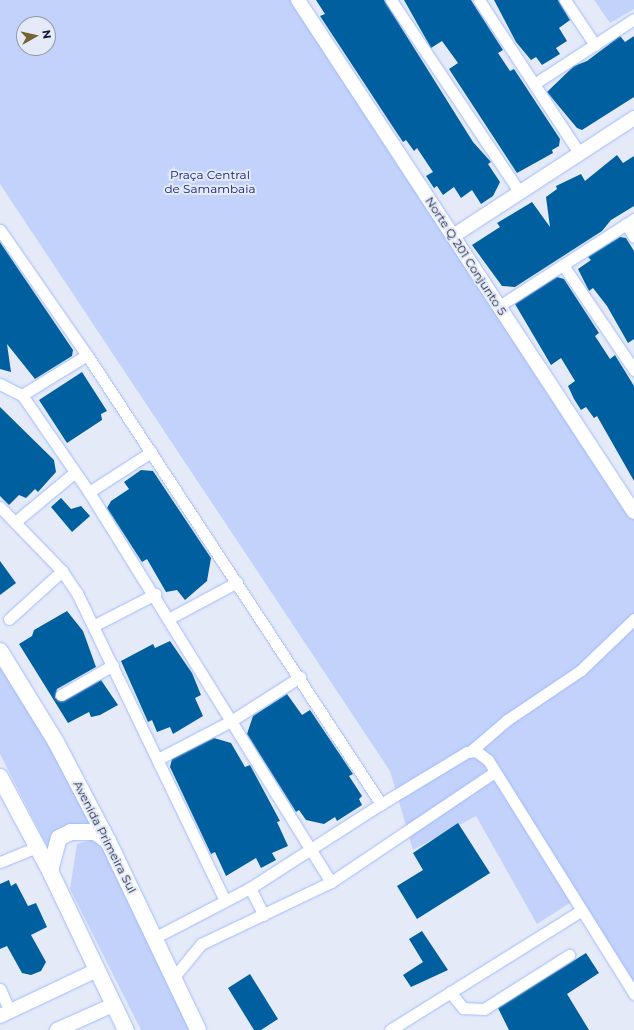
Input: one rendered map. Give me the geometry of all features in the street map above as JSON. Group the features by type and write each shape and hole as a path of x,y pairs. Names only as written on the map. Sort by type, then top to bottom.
{"main road":[{"name":"Avenida Primeira Sul","path":"0,651 56,742 108,841 198,1030"},
{"path":"0,777 50,871 126,1030"},
{"path":"50,871 59,838 71,832 95,832 108,841"}],"street":[{"name":"Norte Q 201 Conjunto 5","path":"298,0 634,512"},
{"path":"391,0 519,191"},
{"path":"479,0 579,153"},
{"path":"565,0 594,45"},
{"path":"534,84 634,19"},
{"path":"453,236 519,191 634,118"},
{"path":"499,306 630,221 634,237"},
{"path":"0,230 87,355 300,677 381,804"},
{"path":"563,265 634,370"},
{"path":"22,395 87,355"},
{"path":"0,384 22,395 74,473 89,492 170,618 331,882"},
{"path":"89,492 151,452"},
{"path":"15,522 74,473"},
{"path":"0,507 62,571 95,625 225,900"},
{"path":"9,619 62,571"},
{"path":"170,618 237,582"},
{"path":"95,625 155,594"},
{"path":"154,938 250,888 312,850 381,804 471,751 507,720 581,670 634,620"},
{"path":"61,695 113,665"},
{"path":"158,759 231,720 300,677"},
{"path":"471,751 479,752 495,772 634,994"},
{"path":"174,977 201,944 331,882 495,772"},
{"path":"0,862 37,847"},
{"path":"250,888 264,915"},
{"path":"390,1030 582,910"},
{"path":"450,992 463,1008 484,1009 569,955"},
{"path":"0,989 5,1014 97,970"},
{"path":"57,1030 113,1005"}],"green space":[{"name":"Praça Central de Samambaia","path":"0,0 302,0 634,507 634,991 576,899 537,924 476,816 413,850 390,771 0,184"},
{"path":"594,0 634,0 634,9 610,23"},
{"path":"0,657 93,825 68,825 52,856 0,754"},
{"path":"92,840 109,853 191,1030 141,1030 70,889 77,844"}],"building":[{"path":"316,0 384,0 473,142 491,162 488,164 500,182 493,196 481,204 472,190 461,198 454,187 443,195 437,186 434,188 426,176 433,172 417,148 414,151 406,140 403,142 320,16 325,14"},
{"path":"404,0 471,0 503,50 498,53 510,71 514,69 560,139 559,146 552,150 553,153 517,173 449,69 458,63 442,41 431,48"},
{"path":"494,0 558,0 570,20 559,28 567,41 556,48 560,54 542,65 536,57 531,60 516,42"},
{"path":"620,36 625,42 634,36 634,97 582,130 577,128 547,92 574,66 587,61"},
{"path":"617,155 623,163 634,156 634,206 611,220 602,231 515,287 502,286 472,245 500,227 497,223 532,202 550,227 546,197 557,189 556,186 581,174 585,181"},
{"path":"620,237 626,238 634,251 634,339 628,343 607,306 593,288 589,291 578,269 591,260 588,257"},
{"path":"0,242 73,350 72,356 35,379 7,344 11,372 0,369"},
{"path":"557,277 564,279 599,333 595,336 610,359 615,355 634,386 634,481 597,416 594,418 586,407 581,410 574,399 568,386 575,381 561,358 551,365 515,304"},
{"path":"82,372 107,411 101,414 102,420 67,443 39,400"},
{"path":"0,407 54,460 56,472 38,492 35,489 26,498 19,495 9,505 0,496"},
{"path":"141,470 153,471 211,558 207,581 185,600 177,590 166,592 147,559 142,562 107,508 111,501 129,489 124,482"},
{"path":"61,498 71,509 81,506 90,516 72,532 51,507"},
{"path":"0,561 16,583 0,595"},
{"path":"67,611 83,631 96,667 57,689 55,698 64,701 101,680 118,705 100,715 91,717 89,712 68,723 19,644 32,636 34,630"},
{"path":"170,641 192,673 201,695 195,698 203,716 173,734 170,727 157,732 152,720 148,722 121,661 153,644 155,648"},
{"path":"287,694 302,715 310,710 353,774 349,776 362,796 359,799 362,805 337,821 335,817 324,824 306,820 299,810 296,812 247,734 253,716"},
{"path":"214,738 231,743 245,767 250,765 280,821 277,822 288,846 272,853 276,860 261,868 256,858 226,876 215,852 211,854 170,767 172,759"},
{"path":"458,823 490,873 417,919 397,886 423,870 413,853"},
{"path":"9,880 11,886 16,883 28,906 36,903 47,927 31,935 46,962 41,971 31,975 22,973 7,946 0,949 0,884"},
{"path":"422,931 448,970 411,987 403,975 423,962 409,939"},
{"path":"586,953 599,973 567,994 589,1030 509,1030 498,1008"},
{"path":"250,974 278,1019 261,1030 254,1030 228,988"}]}
